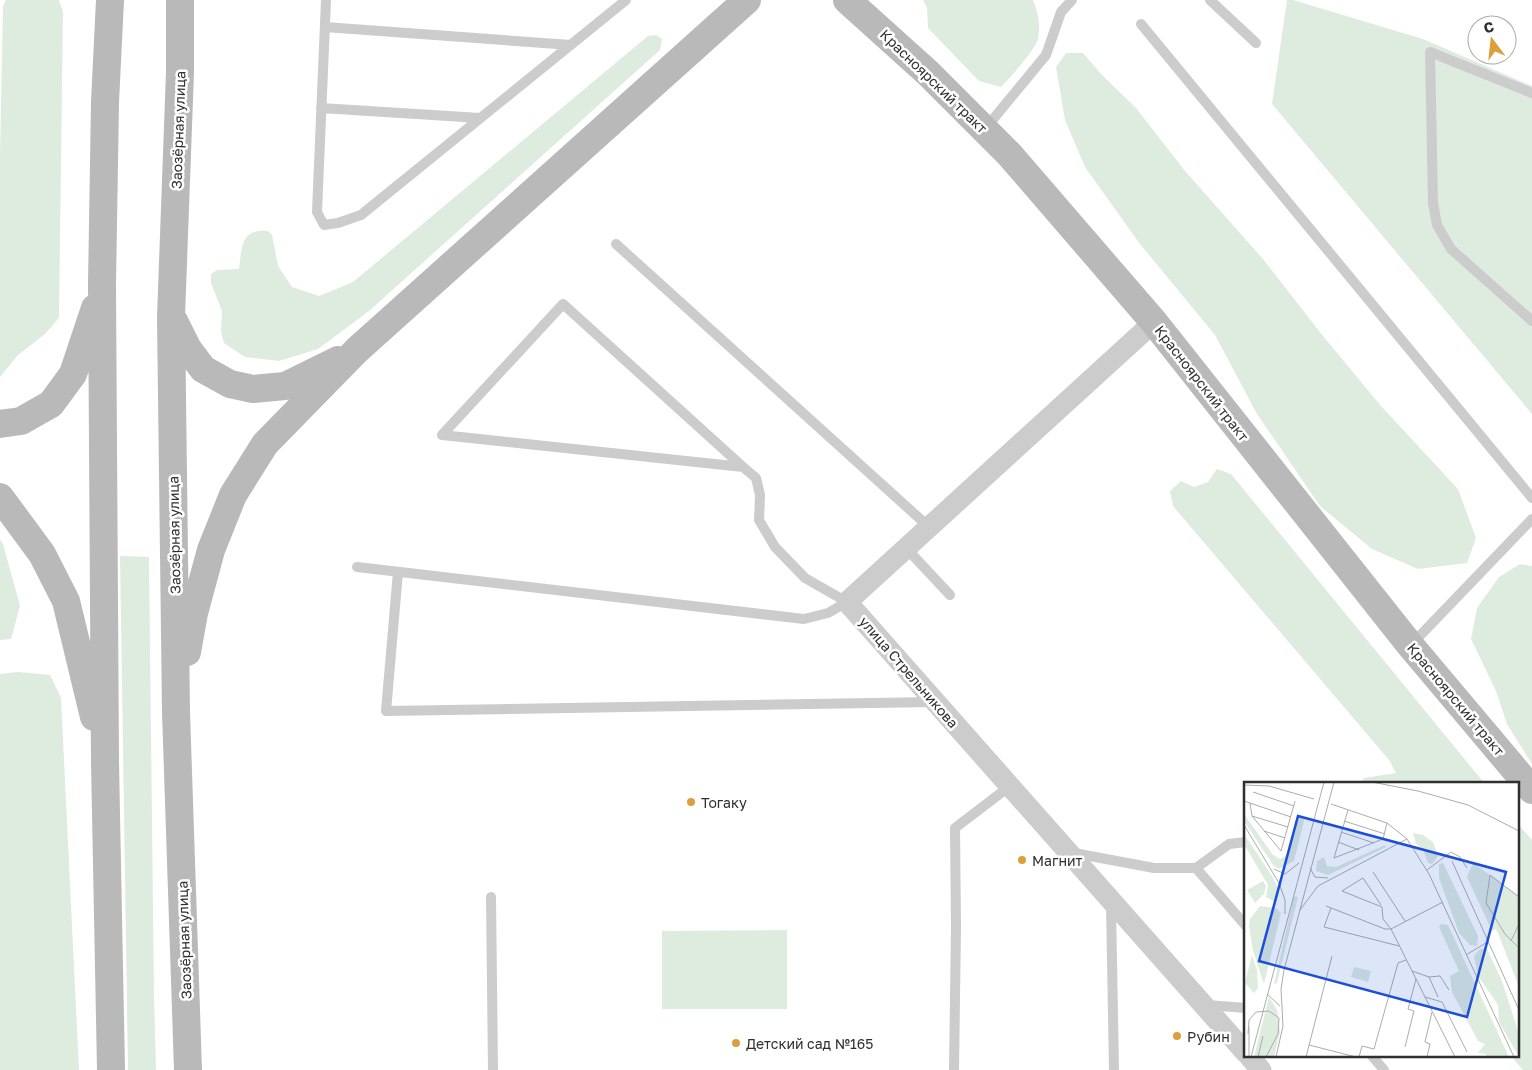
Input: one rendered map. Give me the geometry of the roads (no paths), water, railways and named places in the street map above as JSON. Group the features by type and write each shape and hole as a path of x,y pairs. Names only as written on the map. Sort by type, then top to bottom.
{"main road":[{"path":"110,0 105,102 102,285 105,762 111,1070"},
{"name":"Заозёрная улица","path":"180,0 180,82 171,317 176,712 188,1070"},
{"path":"176,712 194,613 211,550 233,495 265,444 357,350 747,0"},
{"name":"Красноярский тракт","path":"847,0 928,73 1009,154 1154,322 1410,645 1532,790"},
{"path":"0,424 22,421 51,404 73,374 102,285"},
{"path":"171,317 188,349 203,369 230,384 254,389 285,386 357,350"},
{"path":"0,496 42,554 66,601 105,762"}],"street":[{"path":"847,602 1154,322"},
{"name":"улица Стрельникова","path":"847,602 1244,1051"},
{"path":"1251,1058 1261,1070"}],"lane":[{"path":"326,0 317,212 324,225 338,223 361,215 626,0"},
{"path":"984,130 1046,55 1061,12 1072,0"},
{"path":"1210,0 1256,43"},
{"path":"1141,24 1532,498"},
{"path":"325,27 571,45"},
{"path":"1532,93 1430,52 1433,203 1437,225 1451,249 1532,321"},
{"path":"321,108 480,118"},
{"path":"616,244 929,527"},
{"path":"743,467 442,435 563,304 756,478 760,495 759,520 775,547 805,578 847,602"},
{"path":"1410,645 1532,519"},
{"path":"906,548 950,595"},
{"path":"357,567 804,619 828,613 847,602"},
{"path":"398,572 386,711 936,702"},
{"path":"954,1070 955,828 1010,786"},
{"path":"1068,852 1154,868 1196,868 1229,844 1244,842"},
{"path":"1196,868 1244,924"},
{"path":"491,897 493,1070"},
{"path":"1111,901 1114,1070"},
{"path":"1203,1005 1244,1008"},
{"path":"1374,1058 1384,1070"}],"place":[{"name":"Тогаку","path":"691,802"},
{"name":"Магнит","path":"1022,860"},
{"name":"Рубин","path":"1177,1036"},
{"name":"Детский сад №165","path":"736,1043"}]}
